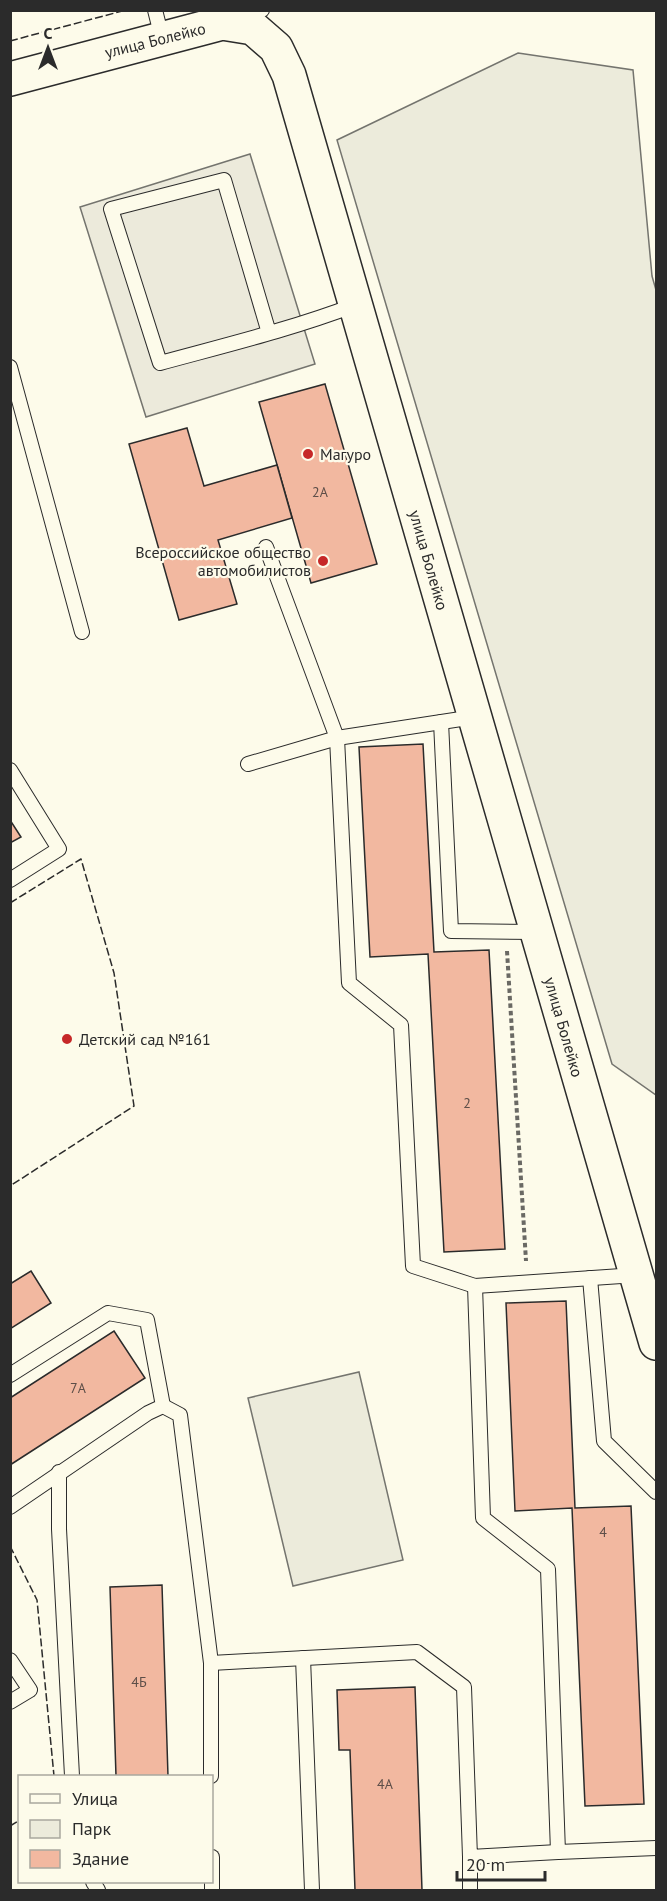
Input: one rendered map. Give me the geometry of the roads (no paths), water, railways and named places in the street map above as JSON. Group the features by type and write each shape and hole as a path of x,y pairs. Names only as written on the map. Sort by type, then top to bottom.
{"street":[{"name":"улица Болейко","path":"10,79 158,24 222,23 253,28 276,48 289,75 474,717 521,932 657,1343"}],"lane":[{"path":"222,23 262,10"},
{"path":"269,333 224,180 111,209 160,363 315,321 355,306"},
{"path":"10,367 82,632"},
{"path":"266,547 337,738 349,983 401,1025 413,1266 475,1286 636,1275"},
{"path":"248,764 337,738 474,717"},
{"path":"441,722 451,932 521,932"},
{"path":"10,770 59,849 10,880"},
{"path":"590,1278 604,1441 657,1492"},
{"path":"475,1286 483,1518 548,1569 558,1852"},
{"path":"10,1375 108,1313 147,1320 163,1406"},
{"path":"10,1507 148,1413 163,1406"},
{"path":"163,1406 180,1415 211,1663 211,1775"},
{"path":"59,1472 59,1529 72,1775"},
{"path":"211,1663 417,1652 464,1688 470,1890"},
{"path":"303,1658 312,1890"},
{"path":"10,1660 30,1690 10,1702"},
{"path":"470,1857 657,1848"}],"place":[{"name":"Магуро","path":"308,454"},
{"name":"Всероссийское общество автомобилистов","path":"323,561"},
{"name":"Детский сад №161","path":"67,1039"}]}
